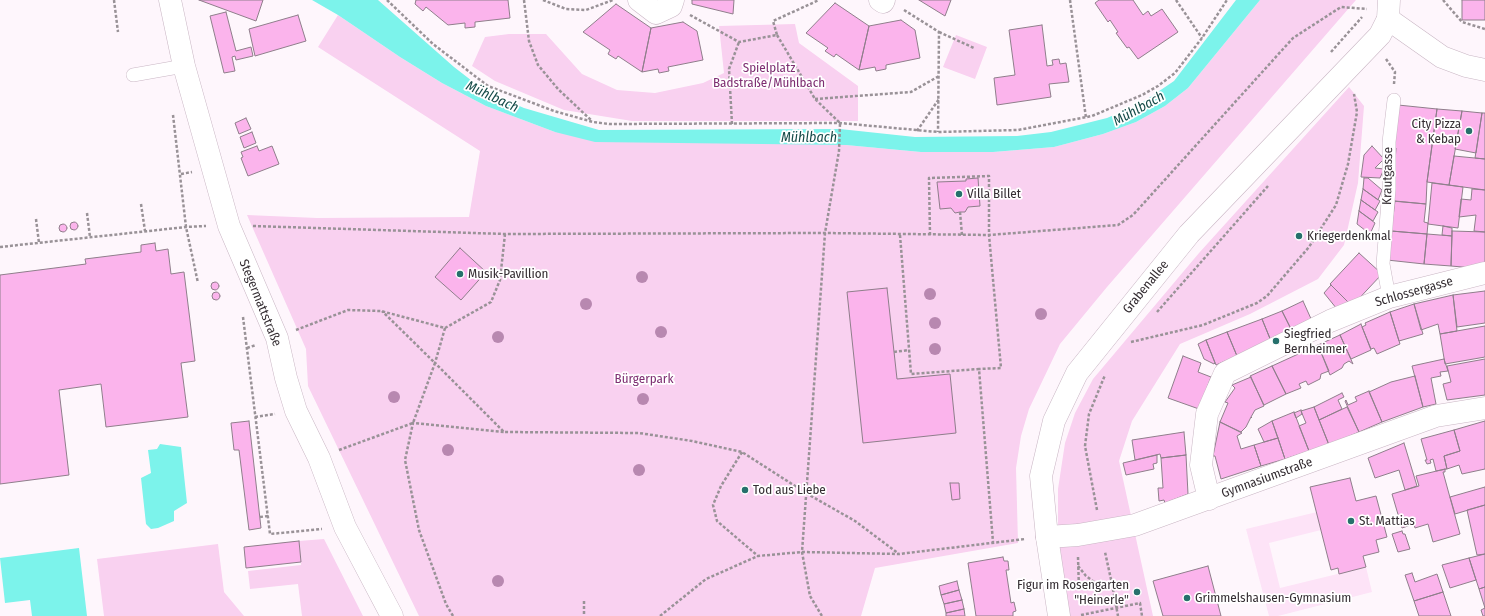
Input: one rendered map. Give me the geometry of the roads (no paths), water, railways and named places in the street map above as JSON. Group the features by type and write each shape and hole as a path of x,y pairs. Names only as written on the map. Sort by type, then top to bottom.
{"street":[{"name":"Stegermattstraße","path":"170,0 184,66 229,226 277,338 286,378 296,411 319,458 345,527 392,616"},
{"path":"639,0 656,13 672,3"},
{"path":"1389,9 1442,57 1466,66 1485,70"},
{"name":"Grabenallee","path":"1059,616 1037,538 1041,476 1054,421 1077,373 1189,234 1375,40 1389,9"},
{"name":"Schlossergasse","path":"1209,499 1201,465 1207,414 1225,373 1330,321 1389,297 1485,273"},
{"name":"Gymnasiumstraße","path":"1037,538 1078,535 1135,525 1436,416 1485,408"}],"lane":[{"path":"133,75 184,66"},
{"name":"Krautgasse","path":"1389,297 1383,264 1389,189 1389,142 1394,100"}],"water":[{"name":"Mühlbach","path":"312,0 378,0 454,67 485,91 524,108 599,130 840,129 915,137 1017,136 1051,132 1107,118 1140,104 1174,81 1236,0 1260,0 1188,88 1165,106 1136,122 1103,134 1054,147 993,152 921,152 846,145 595,142 555,132 486,106 442,83 400,57 338,15"},
{"path":"160,444 181,447 187,503 174,511 174,521 158,528 151,529 146,524 141,478 151,473 148,450 157,449"},
{"path":"79,548 87,616 32,616 30,600 5,603 0,558"}],"place":[{"name":"City Pizza & Kebap","path":"1469,131"},
{"name":"Villa Billet","path":"959,194"},
{"name":"Kriegerdenkmal","path":"1299,236"},
{"name":"Musik-Pavillion","path":"460,274"},
{"name":"Siegfried Bernheimer","path":"1276,341"},
{"name":"Tod aus Liebe","path":"745,490"},
{"name":"St. Mattias","path":"1351,521"},
{"name":"Figur im Rosengarten \"Heinerle\"","path":"1137,592"},
{"name":"Grimmelshausen-Gymnasium","path":"1187,598"}],"park label":[{"name":"Spielplatz Badstraße/Mühlbach","path":"769,76"},
{"name":"Bürgerpark","path":"644,379"}]}
